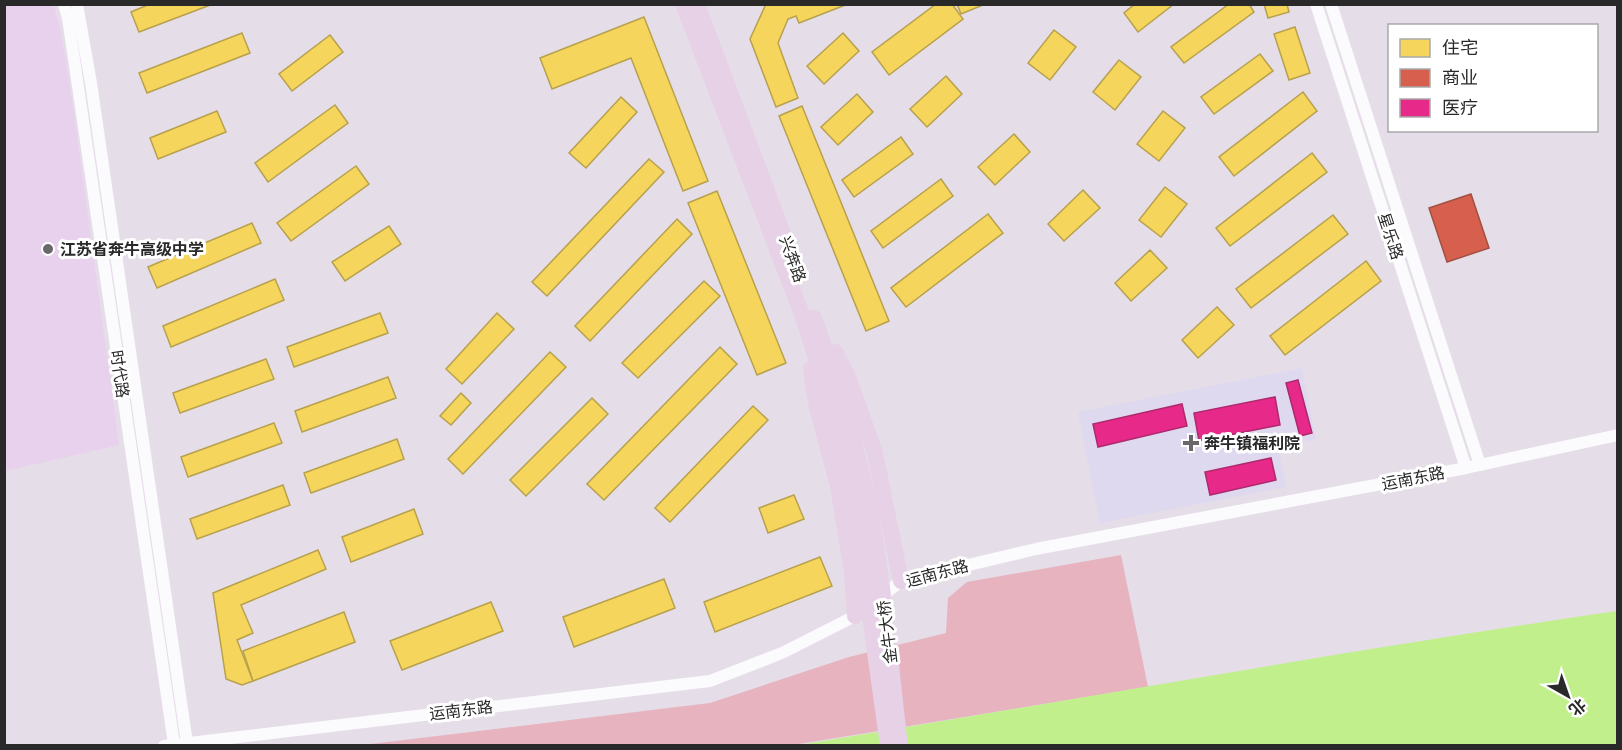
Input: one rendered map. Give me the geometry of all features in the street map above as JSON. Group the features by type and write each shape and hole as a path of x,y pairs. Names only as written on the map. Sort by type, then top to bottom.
{"main road":[{"path":"683,4 808,315 816,403 838,486 852,572 855,616"},
{"name":"兴奔路","path":"697,4 808,315 827,352 852,435 865,520"},
{"path":"808,315 829,339 848,377 876,453 902,581"},
{"name":"金牛大桥","path":"865,520 888,746"},
{"name":"金牛大桥","path":"865,520 885,609 900,746"}],"street":[{"name":"时代路","path":"64,4 175,744"},
{"name":"时代路","path":"77,4 93,94 175,744"},
{"name":"星乐路","path":"1316,4 1466,468"},
{"name":"星乐路","path":"1331,4 1480,465"},
{"name":"运南东路","path":"175,744 710,681 782,653 855,616 902,581 1036,549 1466,468 1617,435"}],"shaded area":[{"name":"江苏省奔牛高级中学","path":"4,5 54,5 61,32 74,113 119,445 5,471"},
{"name":"奔牛镇福利院","path":"1302,368 1316,439 1278,447 1286,487 1100,523 1078,412"},
{"path":"1121,555 1148,687 793,745 354,746 710,703 849,657 946,633 948,598 967,582"},
{"path":"1617,611 1617,745 793,746 1308,659"}],"building: 住宅":[{"path":"150,4 213,4 139,32 131,12"},
{"path":"766,4 848,4 799,23 796,16 788,19 778,43 798,98 776,107 750,39"},
{"path":"936,4 952,4 963,19 889,75 872,52"},
{"path":"957,4 983,4 983,5 961,14"},
{"path":"1135,4 1174,4 1138,32 1124,13"},
{"path":"1229,4 1249,4 1254,12 1184,63 1171,47"},
{"path":"1264,4 1287,4 1289,12 1268,18"},
{"path":"644,17 708,181 683,191 631,58 552,89 540,58"},
{"path":"1295,27 1310,73 1289,80 1274,34"},
{"path":"1054,30 1076,47 1050,80 1028,63"},
{"path":"242,33 250,53 147,93 139,73"},
{"path":"843,33 859,51 824,84 807,66"},
{"path":"330,35 343,52 292,91 279,74"},
{"path":"1260,54 1273,71 1214,114 1201,97"},
{"path":"1119,60 1141,77 1115,110 1093,92"},
{"path":"946,76 962,94 927,127 910,109"},
{"path":"1303,92 1317,111 1234,176 1219,157"},
{"path":"857,94 873,112 838,145 821,127"},
{"path":"621,97 637,112 586,168 569,153"},
{"path":"335,105 348,123 268,182 255,163"},
{"path":"802,106 889,321 866,331 779,116"},
{"path":"217,111 226,132 158,159 150,138"},
{"path":"1163,111 1185,128 1159,161 1137,144"},
{"path":"1014,134 1030,152 995,185 978,167"},
{"path":"901,137 913,154 854,197 842,180"},
{"path":"1312,153 1327,172 1230,246 1216,228"},
{"path":"649,159 664,172 547,296 532,282"},
{"path":"356,166 369,184 291,241 277,223"},
{"path":"941,179 953,196 883,248 871,231"},
{"path":"1165,187 1187,204 1161,237 1139,220"},
{"path":"1083,190 1100,208 1064,241 1048,224"},
{"path":"717,191 786,363 757,375 688,203"},
{"path":"988,214 1003,233 906,307 891,288"},
{"path":"1333,215 1348,234 1251,308 1236,289"},
{"path":"677,219 692,234 590,341 575,326"},
{"path":"252,223 261,243 157,288 148,267"},
{"path":"389,226 401,244 345,281 332,262"},
{"path":"1150,250 1167,268 1131,301 1115,283"},
{"path":"1366,261 1381,281 1285,355 1270,336"},
{"path":"275,279 284,300 171,347 163,326"},
{"path":"704,281 720,296 638,378 622,363"},
{"path":"1217,307 1234,325 1198,358 1182,340"},
{"path":"380,313 388,333 294,367 287,347"},
{"path":"497,313 514,329 462,384 446,369"},
{"path":"720,347 737,364 604,500 587,484"},
{"path":"550,352 566,367 463,474 448,459"},
{"path":"266,359 274,379 180,413 173,393"},
{"path":"388,377 396,398 302,432 295,411"},
{"path":"461,393 471,403 451,425 440,416"},
{"path":"592,398 608,414 526,496 510,480"},
{"path":"753,406 768,420 670,522 655,508"},
{"path":"274,423 282,443 188,477 181,457"},
{"path":"397,439 404,459 311,493 304,473"},
{"path":"283,485 290,505 197,539 190,519"},
{"path":"794,495 804,519 768,533 759,508"},
{"path":"414,509 423,534 351,562 342,537"},
{"path":"318,550 326,569 241,605 253,633 237,640 253,681 242,685 226,679 213,593"},
{"path":"820,557 832,586 715,632 704,602"},
{"path":"664,579 675,608 574,647 563,617"},
{"path":"491,602 503,631 402,670 390,641"},
{"path":"344,612 355,642 253,681 243,651"}],"building: 商业":[{"path":"1471,194 1489,248 1447,262 1429,208"}],"building: 医疗":[{"path":"1298,380 1312,433 1300,436 1286,383"},
{"path":"1275,397 1280,425 1199,441 1194,413"},
{"path":"1182,404 1187,426 1098,447 1093,424"},
{"path":"1271,458 1276,480 1210,495 1205,472"}],"place":[{"name":"江苏省奔牛高级中学","path":"48,249"},
{"name":"奔牛镇福利院","path":"1191,443"}]}
